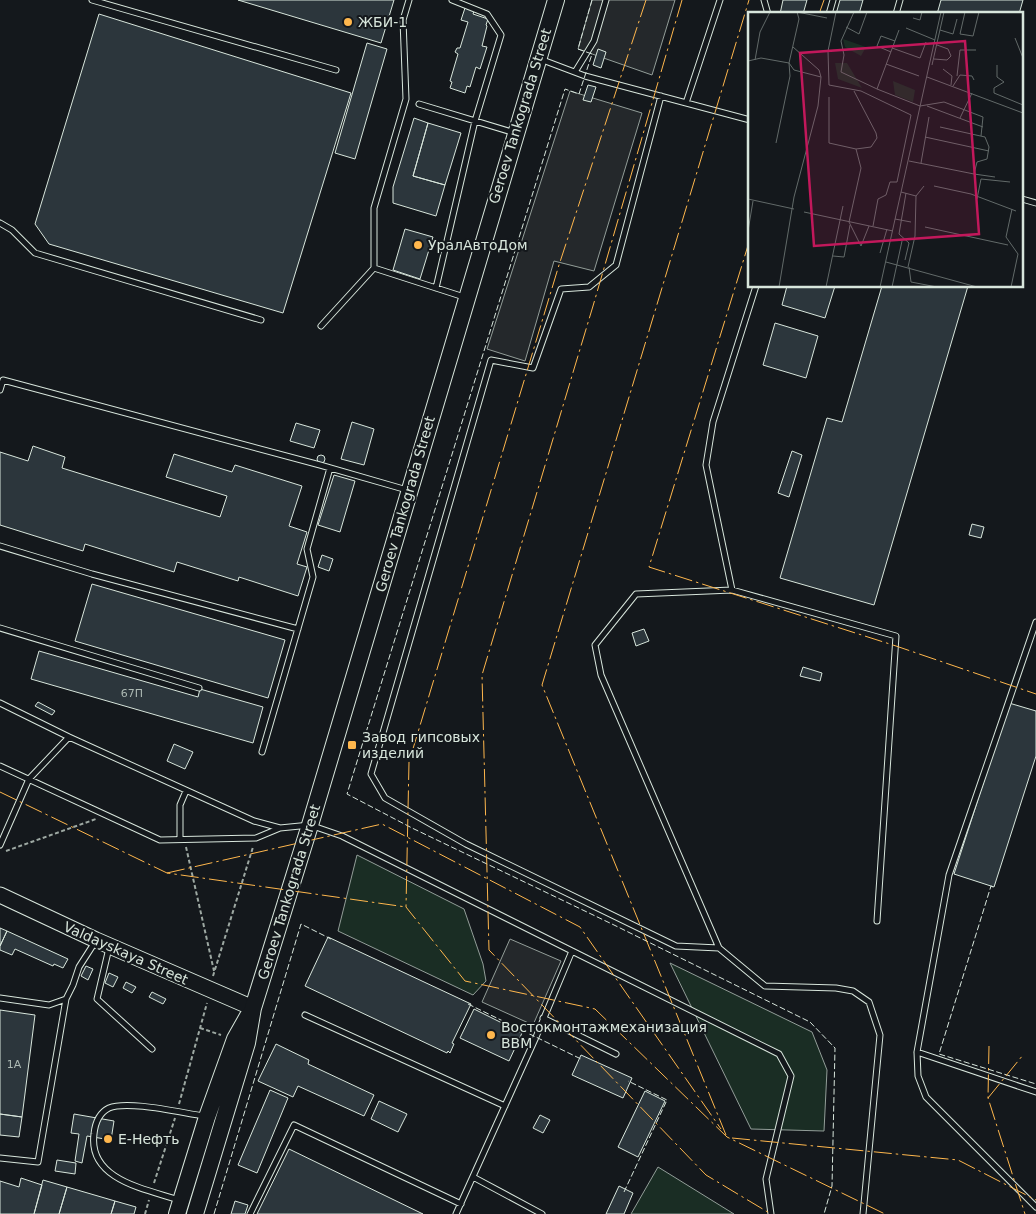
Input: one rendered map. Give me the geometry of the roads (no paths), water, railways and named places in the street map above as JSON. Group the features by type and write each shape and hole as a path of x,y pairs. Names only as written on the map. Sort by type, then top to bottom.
{"main road":[{"name":"Geroev Tankograda Street","path":"196,1214 248,1043 253,1008 310,825 537,58 556,0"},
{"name":"Geroev Tankograda Street","path":"179,1207 207,1117 235,1039 253,1008"}],"street":[{"name":"Valdayskaya Street","path":"0,895 103,943 253,1008"}],"lane":[{"path":"92,0 336,70"},
{"path":"321,326 374,268 374,208 406,99 403,20 409,0"},
{"path":"436,288 475,121 501,35 487,14 452,0"},
{"path":"575,72 594,41 606,0"},
{"path":"686,103 720,0"},
{"path":"537,58 575,72 748,119"},
{"path":"661,96 616,265 589,287 561,289 533,368 491,360 371,774 385,798 466,844 676,946 718,948"},
{"path":"419,104 515,133"},
{"path":"0,223 12,230 35,253 261,320"},
{"path":"374,268 466,297"},
{"path":"732,590 706,464 713,422 755,288"},
{"path":"0,390 1,379 409,491"},
{"path":"262,752 313,577 307,549 330,468"},
{"path":"0,546 101,576 298,629"},
{"path":"863,1214 880,1034 869,1002 853,990 765,986 718,948 601,676 595,645 636,594 732,590 896,636 877,921"},
{"path":"1036,622 949,875 917,1052 918,1076 926,1097 1036,1207"},
{"path":"0,628 199,688"},
{"path":"0,703 186,791 254,821 280,828"},
{"path":"0,845 29,779 69,737"},
{"path":"0,766 160,840 256,838 280,828 310,825 342,836 779,1054 791,1076 766,1179 771,1214"},
{"path":"182,839 180,805 186,791"},
{"path":"0,1158 38,1162 66,999 79,967 103,943"},
{"path":"103,943 97,999 152,1049"},
{"path":"456,1214 572,951"},
{"path":"0,998 50,1005 66,999"},
{"path":"305,1016 505,1106"},
{"path":"543,1018 616,1054"},
{"path":"917,1052 1036,1092"},
{"path":"179,1207 152,1191 132,1185 112,1175 97,1159 93,1141 95,1126 100,1115 108,1108 127,1105 207,1117"},
{"path":"250,1214 294,1125 461,1204"},
{"path":"473,1177 542,1214"}],"place":[{"name":"ЖБИ-1","path":"348,22"},
{"name":"УралАвтоДом","path":"418,245"},
{"name":"Завод гипсовых изделий","path":"352,745"},
{"name":"Востокмонтажмеханизация ВВМ","path":"491,1035"},
{"name":"E-Нефть","path":"108,1139"}]}
